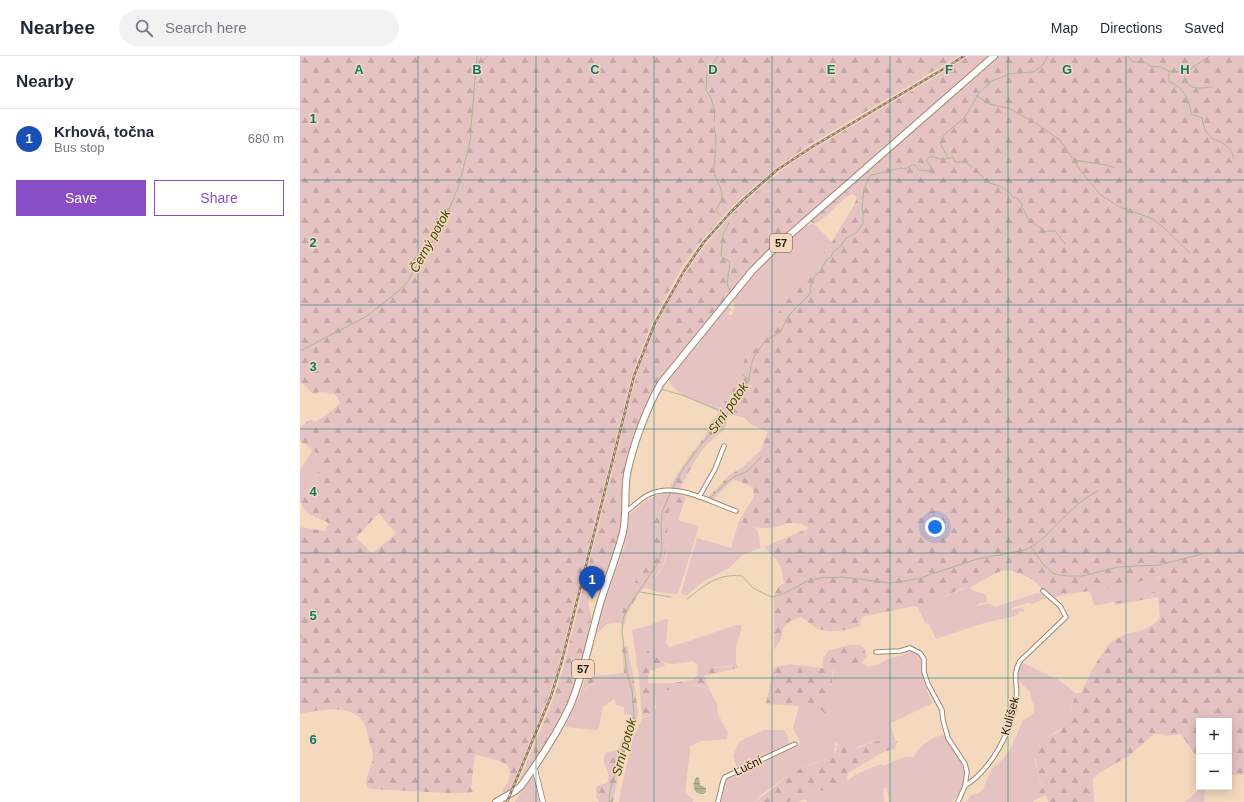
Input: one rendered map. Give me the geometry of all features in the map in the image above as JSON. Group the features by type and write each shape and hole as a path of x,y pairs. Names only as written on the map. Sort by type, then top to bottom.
{"main road":[{"name":"57","path":"496,802 517,790 534,766 561,724 578,685 599,609 619,549 625,512 627,475 632,455 650,402 661,383 752,271 777,246 994,56"}],"street":[{"path":"699,497 715,469 724,446"},
{"path":"625,512 649,494 657,491 672,490 699,497 736,511"},
{"name":"Kulíšek","path":"965,786 974,780 984,768 1004,738 1017,699 1014,677 1016,667 1020,661 1066,617 1060,606 1043,591"},
{"name":"Kulíšek","path":"876,652 900,651 910,648 920,653 924,659 924,672 928,684 942,710 948,738 965,764 967,772 965,786 958,802"},
{"name":"Luční","path":"718,802 725,777 795,744"},
{"path":"534,766 543,802"}],"green space":[{"path":"300,56 959,56 811,144 776,168 728,211 702,240 681,269 652,322 632,375 559,664 549,695 510,790 503,793 502,790 508,781 510,774 509,768 505,764 492,758 475,755 471,788 473,792 447,793 370,789 367,787 366,783 373,756 362,720 357,715 341,710 323,710 300,714 300,527 325,531 328,524 327,522 308,513 301,502 322,465 319,457 311,448 300,441 300,428 310,419 315,422 327,415 340,403 336,395 324,392 312,393 304,384 300,383","holes":["379,513 396,534 372,553 356,538"]},
{"path":"968,56 990,56 750,269 659,382 648,401 629,454 621,528 616,548 601,590 594,592 589,596 588,603 591,617 588,640 575,684 558,723 520,782 554,697 564,665 637,375 661,316 676,289 712,238 733,214 755,192 780,172 818,146"},
{"path":"998,56 1244,56 1244,775 1232,775 1232,718 1196,718 1196,756 1181,734 1166,736 1154,734 1130,755 1093,778 1094,802 1049,802 1045,795 1035,800 1042,788 1036,764 1038,745 1044,739 1059,732 1063,728 1076,693 1081,693 1095,665 1109,645 1119,637 1149,627 1160,618 1158,597 1115,605 1114,602 1161,590 1163,587 1158,577 1095,591 1091,594 1089,591 1057,596 1053,599 1032,579 1012,571 1003,570 971,587 961,589 919,608 915,606 865,616 861,619 860,626 850,629 829,631 819,629 800,617 790,621 783,628 781,639 774,650 774,595 779,586 784,583 781,567 777,560 764,547 809,528 797,523 792,523 772,528 759,528 739,521 754,497 753,488 739,481 733,480 713,499 708,497 728,476 743,467 760,451 768,432 750,424 745,418 729,414 724,430 705,446 677,493 686,497 683,505 674,501 672,503 667,518 668,544 663,566 651,583 639,593 627,614 625,625 619,623 632,586 648,563 653,551 655,544 654,520 662,493 668,492 687,459 705,437 710,422 717,416 719,412 711,407 714,406 721,408 725,399 731,394 733,381 741,375 748,351 832,242 857,197 853,194 850,195 814,224 810,221","holes":["726,416 721,430 710,435 710,430"]},
{"path":"814,224 832,242 748,351 741,375 734,381 731,394 725,399 721,408 714,406 711,407 699,403 677,391 672,386 669,378 699,344 703,336 726,308 729,307 732,310 729,311 728,315 732,315 735,308 734,303 732,302 775,254 804,228"},
{"path":"312,450 319,456 322,465 300,504 300,471"},
{"path":"662,493 654,520 655,544 648,563 632,586 619,623 607,624 596,634 605,602 624,548 629,521 628,516 645,501"},
{"path":"674,501 683,505 678,520 699,526 678,594 661,593 646,588 660,572 666,558 667,518 671,505"},
{"path":"739,521 756,529 759,536 760,548 743,555 729,568 704,581 686,596 681,593 697,538 731,548"},
{"path":"1155,577 1159,579 1163,587 1161,590 1132,598 1094,605 1091,594 1095,591 1126,585"},
{"path":"968,587 972,590 985,594 987,598 987,602 977,604 977,606 989,603 995,607 1037,593 1042,594 1046,598 1032,604 1027,603 1012,608 1012,610 1023,607 1024,611 1019,612 1018,615 981,624 936,639 928,623 926,624 918,609"},
{"path":"668,619 668,621 666,643 670,648 674,645 736,625 741,625 742,627 736,647 736,663 723,667 711,668 701,667 693,661 670,664 665,663 658,657 658,653 651,647 637,663 632,630"},
{"path":"850,645 859,645 864,648 867,657 862,662 833,669 829,716 816,707 766,704 773,670 775,667 789,664 823,668 823,658 829,650"},
{"path":"628,646 638,713 626,747 613,802 599,802 596,795 596,788 599,785 607,783 609,778 609,774 604,764 604,756 607,752 618,749 632,715 632,704 625,677 620,675 615,674 602,678 581,692 586,677 624,673 622,647"},
{"path":"651,646 657,648 658,657 665,666 649,671 648,683 673,683 692,680 697,676 698,665 712,668 722,668 736,663 738,668 704,676 709,689 702,686 690,685 673,690 661,690 655,696 655,710 649,715 642,716 636,662 638,663"},
{"path":"911,652 919,654 922,659 922,678 932,702 931,704 891,723 890,725 895,741 878,741 851,748 840,746 835,742 835,751 829,757 793,772 760,796 755,802 721,802 727,779 800,745 793,728 799,706 816,706 829,714 834,668 861,662 868,667"},
{"path":"1023,663 1059,680 1076,693 1067,719 1062,728 1039,744 1035,761 1042,790 1033,802 966,802 970,796 980,792 983,789 991,770 1010,750 1023,720 1034,713 1035,708 1031,693 1022,684 1018,677 1018,669"},
{"path":"613,674 623,675 625,677 632,704 632,715 624,714 624,707 616,705 614,699 603,707 599,728 596,730 565,727 581,692 598,680"},
{"path":"685,685 700,686 709,689 718,706 717,712 728,733 727,739 701,741 689,747 690,751 685,793 693,799 693,802 619,802 633,738 643,717 647,717 656,708 656,693 661,690 668,691"},
{"path":"764,730 784,730 789,739 788,745 740,768 737,768 733,755 740,741"},
{"path":"941,735 945,736 964,769 964,785 952,802 889,802 887,787 883,789 884,802 808,802 804,799 799,802 789,802 806,792 830,790 843,787 846,782 855,775 882,764 883,766 905,757 914,757 921,746 933,738"},
{"path":"878,741 897,741 895,749 885,751 848,773 847,781 843,787 830,790 806,792 789,802 755,802 793,772 828,758 837,749 836,745 856,748"},
{"path":"531,776 534,778 540,802 515,802"},
{"path":"1199,790 1205,790 1204,802 1185,802"}],"shaded area":[{"path":"721,415 726,416 720,431 714,435 710,435 712,424"},
{"path":"697,777 699,778 700,785 706,788 706,792 703,794 697,793 695,789 694,783"}],"waterway":[{"name":"Černý potok","path":"476,65 477,56"},
{"name":"Černý potok","path":"300,351 367,316 401,289 408,281 423,254 442,227 459,185 470,141 476,66 488,56"},
{"path":"714,121 715,111 711,98 706,90 707,73 718,56"},
{"name":"Srní potok","path":"726,415 749,380 751,364 755,355 765,341 780,332 789,315 810,294 814,277 821,270 826,260 831,257 833,252 841,246 846,238 856,233 863,224 862,208 864,189 869,177 901,168 906,169 912,165 915,165 919,170 930,171 931,166 926,160 931,156 943,160 948,158 940,143 944,135 965,117 979,93 992,81 1009,74 1033,72 1042,66 1048,56"},
{"path":"1128,56 1133,62 1145,62 1150,66 1161,67 1169,71 1169,81 1182,90 1185,94 1189,103 1191,114 1202,118 1207,133 1214,139 1225,144 1234,158"},
{"path":"1169,71 1187,71 1210,56"},
{"path":"1183,72 1184,78 1189,85 1197,88 1212,87"},
{"path":"977,96 989,104 1008,108 1032,121"},
{"path":"1036,123 1060,140 1084,175 1101,195 1118,206 1153,219 1190,253"},
{"path":"714,127 716,142 714,170 722,192 721,202 716,211 721,216"},
{"path":"949,158 953,157 955,162 965,162 972,167"},
{"path":"1074,160 1106,165 1115,168"},
{"path":"976,170 987,182 1002,187 1013,197 1017,198 1022,204 1022,208 1029,220 1046,232 1055,231 1065,244"},
{"path":"729,223 723,234 721,255 730,262 727,285 731,292 730,293"},
{"name":"Srní potok","path":"742,374 749,380"},
{"path":"661,389 682,395 725,413"},
{"name":"Srní potok","path":"672,489 684,467 710,434"},
{"path":"702,496 710,498 734,477 748,471 761,457"},
{"path":"674,488 698,494"},
{"path":"687,599 712,581 726,576 742,576 753,588 773,597 785,593 807,581 820,578 842,577 891,583 917,579 977,559 1025,550 1045,536 1080,502 1098,491"},
{"name":"Srní potok","path":"609,802 610,791 623,746 634,716 632,690 627,673 622,632 623,619 627,609 659,561 662,549 662,512 671,492"},
{"path":"1031,547 1043,564 1054,574 1067,576 1082,576 1118,567 1159,565 1202,554"},
{"path":"640,592 671,597"},
{"path":"300,634 303,639"}],"railway":[{"path":"507,802 551,696 561,664 634,376 655,323 684,271 704,242 730,213 777,170 812,147 964,56"}],"place":[{"name":"Krhová, točna","path":"592,599"}]}
